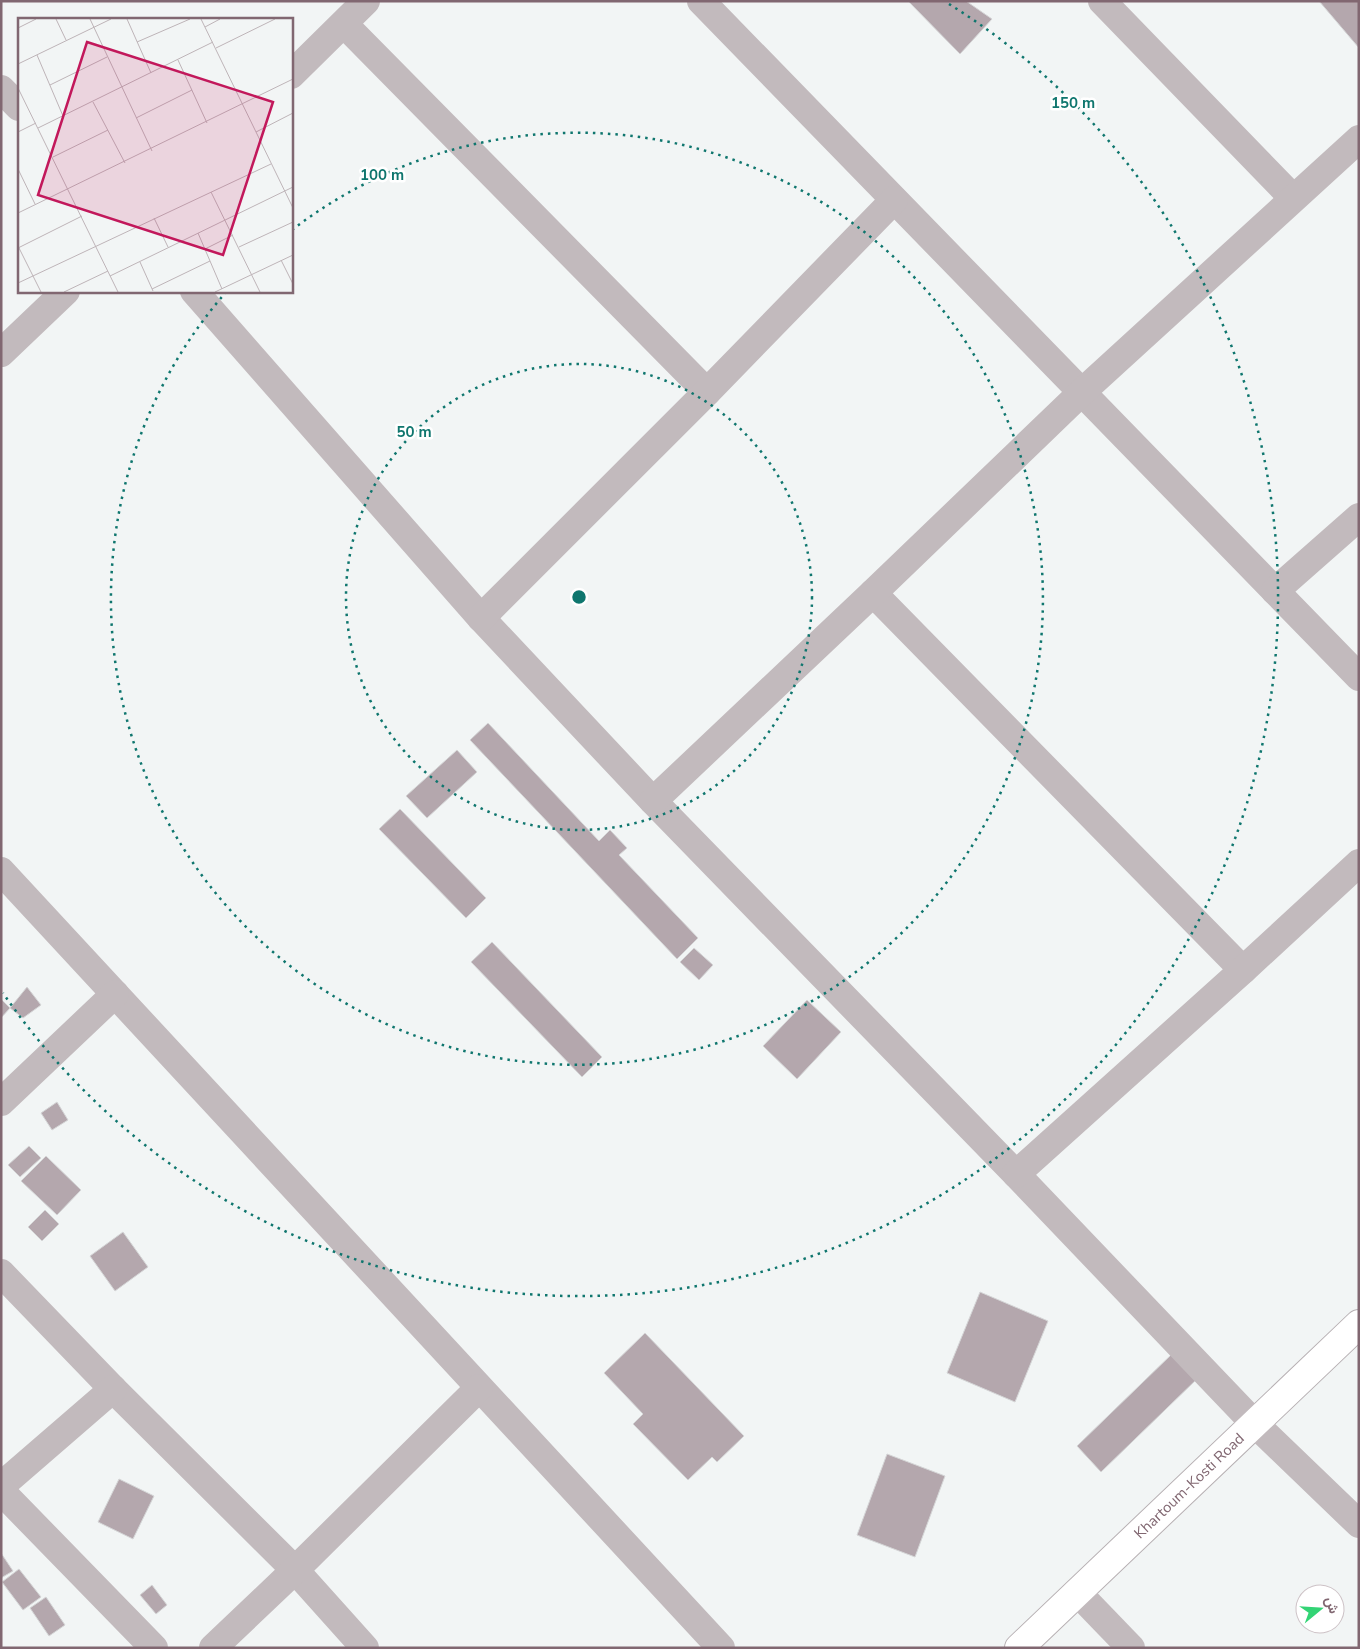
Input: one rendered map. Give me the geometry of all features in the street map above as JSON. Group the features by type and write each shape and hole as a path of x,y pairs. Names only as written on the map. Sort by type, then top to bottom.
{"highway":[{"name":"Khartoum-Kosti Road","path":"1019,1648 1359,1324"}],"street":[{"path":"292,74 366,1"},
{"path":"701,1 1359,677"},
{"path":"1102,1 1293,198"},
{"path":"344,24 707,392"},
{"path":"1,89 18,106"},
{"path":"653,801 873,594 1082,392 1359,138"},
{"path":"481,618 707,392 894,200"},
{"path":"1,352 65,292"},
{"path":"195,292 481,618 653,801 1016,1174 1254,1423 1359,1524"},
{"path":"1275,591 1359,517"},
{"path":"873,594 1243,970"},
{"path":"1016,1174 1359,863"},
{"path":"1,871 721,1648"},
{"path":"1,1102 115,994"},
{"path":"1,1273 113,1389 295,1570 365,1648"},
{"path":"213,1648 295,1570 479,1388"},
{"path":"1,1486 113,1389"},
{"path":"1,1492 154,1648"},
{"path":"1077,1592 1131,1648"}],"building":[{"path":"908,1 966,1 992,19 960,54"},
{"path":"1319,1 1359,1 1359,48"},
{"path":"488,723 599,841 610,830 627,848 619,855 698,938 677,959 470,740"},
{"path":"457,750 477,772 427,818 406,796"},
{"path":"400,809 486,898 466,918 379,829"},
{"path":"492,942 602,1057 582,1077 471,962"},
{"path":"694,948 713,965 699,980 680,962"},
{"path":"27,987 41,1005 23,1018 10,1008"},
{"path":"1,999 10,1008 1,1018"},
{"path":"807,1000 841,1032 797,1079 763,1046"},
{"path":"57,1102 68,1120 52,1130 41,1113"},
{"path":"29,1146 41,1158 20,1177 8,1165"},
{"path":"46,1156 81,1190 57,1215 21,1181"},
{"path":"45,1210 59,1224 42,1241 28,1227"},
{"path":"123,1232 148,1267 115,1291 90,1256"},
{"path":"980,1292 1048,1321 1015,1402 947,1373"},
{"path":"645,1333 744,1436 717,1462 712,1457 688,1480 633,1424 643,1414 604,1373"},
{"path":"1173,1353 1198,1378 1101,1472 1077,1446"},
{"path":"887,1454 945,1476 915,1557 857,1535"},
{"path":"119,1479 154,1496 133,1539 98,1522"},
{"path":"1,1553 13,1571 1,1578"},
{"path":"19,1569 41,1597 23,1610 2,1582"},
{"path":"152,1585 167,1605 156,1614 140,1595"},
{"path":"46,1597 65,1625 49,1636 30,1608"}]}
